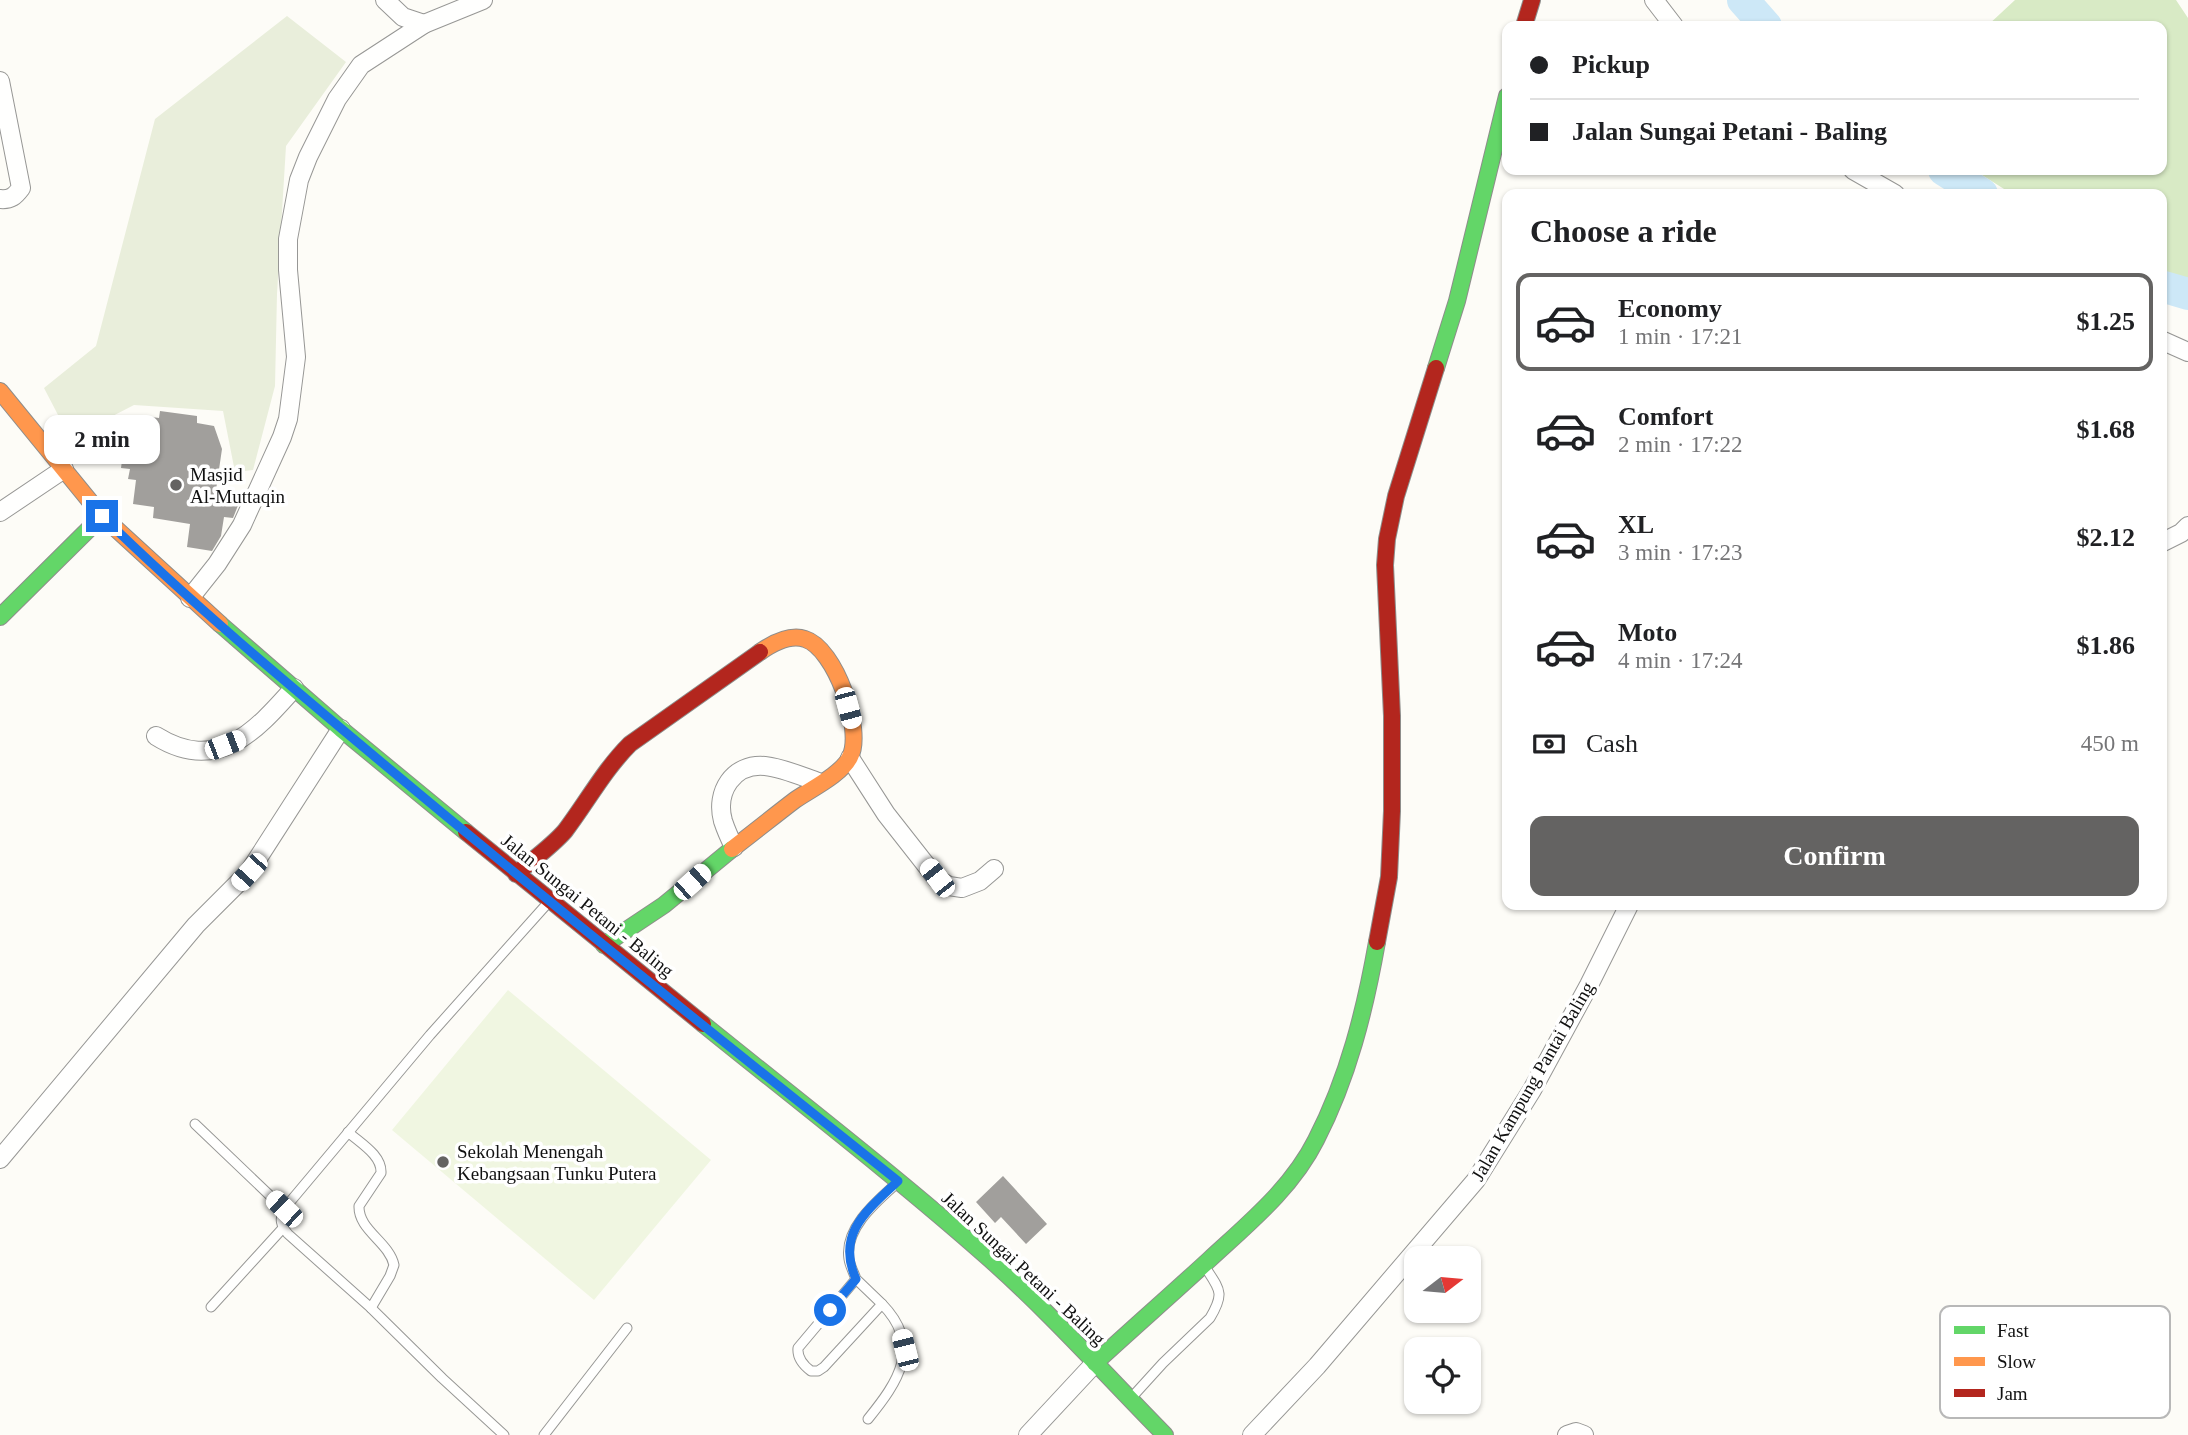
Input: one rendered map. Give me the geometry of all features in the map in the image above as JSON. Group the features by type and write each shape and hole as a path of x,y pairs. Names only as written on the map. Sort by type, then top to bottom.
{"street":[{"path":"385,0 403,17 424,24"},
{"path":"190,598 217,564 242,525 288,419 296,357 288,239 299,180 308,157 337,99 361,65 424,24 483,0"},
{"path":"1526,21 1532,0"},
{"path":"1654,0 1670,21"},
{"path":"0,81 21,188 15,196 0,199"},
{"path":"1028,1435 1095,1363 1269,1205 1303,1161 1330,1115 1356,1038 1382,923 1389,877 1392,716 1385,565 1387,539 1396,496 1457,301 1502,116"},
{"path":"1862,175 1886,189"},
{"path":"2167,343 2188,352"},
{"name":"Jalan Sungai Petani - Baling","path":"0,391 102,516 190,598 341,729 516,874 898,1181 985,1255 1165,1435"},
{"path":"0,512 64,469"},
{"path":"0,617 102,516"},
{"path":"2167,540 2188,526"},
{"path":"516,874 562,834 615,758 654,725 780,640 807,639 823,650 837,675 853,728 855,747 850,758 842,767 818,782 734,847 650,916 604,945"},
{"path":"156,736 190,751 225,745 251,733 294,688"},
{"path":"0,1159 196,925 249,872 341,729"},
{"path":"850,758 886,814 937,878 949,886 962,888 980,881 993,869"},
{"path":"734,847 723,823 721,811 724,788 731,777 751,767 764,766 818,782"},
{"name":"Jalan Kampung Pantai Baling","path":"1252,1435 1326,1356 1476,1180 1532,1090 1626,910"},
{"path":"1567,1435 1576,1432 1584,1435"}],"lane":[{"path":"505,1435 283,1228 281,1217 284,1209 430,1035 549,901"},
{"path":"195,1124 284,1209"},
{"path":"348,1132 376,1156 382,1168 359,1206 361,1220 389,1251 394,1265 371,1308"},
{"path":"868,1419 898,1379 905,1350 890,1312 856,1279 849,1259 850,1239 874,1204 898,1181"},
{"path":"211,1307 283,1228"},
{"path":"1130,1399 1210,1318 1220,1301 1220,1293 1204,1265"},
{"path":"856,1279 798,1348 797,1353 805,1366 811,1371 824,1367 882,1304"},
{"path":"544,1435 626,1328"}],"green space":[{"path":"2015,0 2176,0 2188,18 2188,280 2167,273 2167,189 2004,189 1982,175 2167,175 2167,21 1992,21"},
{"path":"287,16 346,62 286,146 277,294 275,386 253,470 235,472 223,411 134,405 70,438 44,388 96,346 155,119"},
{"path":"508,990 711,1160 594,1300 392,1130"}],"building":[{"name":"Masjid Al-Muttaqin","path":"160,411 197,416 197,423 214,426 222,449 216,490 243,493 233,518 224,517 221,536 212,551 187,547 190,524 153,518 154,507 133,504 136,480 128,479 130,469 121,468 127,423 136,424 137,415 159,418"},
{"path":"1003,1176 1047,1224 1026,1244 1001,1217 995,1223 976,1202"}],"waterway":[{"path":"1743,0 1762,21"},
{"path":"1952,175 1974,189"},
{"path":"2167,288 2188,294"}],"traffic: fast":[{"path":"1436,368 1457,301 1502,116"},
{"path":"0,617 102,516"},
{"path":"220,624 466,832"},
{"path":"604,945 664,905 732,849"},
{"path":"1095,1363 1254,1218 1295,1174 1316,1140 1346,1068 1361,1018 1377,942"},
{"path":"703,1024 880,1166 1008,1275 1165,1435"}],"traffic: slow":[{"path":"0,391 102,516 220,624"},
{"path":"732,849 840,769 850,757 853,745 850,710 827,657 816,646 799,638 776,643 760,652"}],"traffic: jam":[{"path":"1526,21 1532,0"},
{"path":"1377,942 1389,877 1392,811 1392,716 1385,565 1387,539 1396,496 1436,368"},
{"path":"516,874 565,831 604,775 630,744 760,652"},
{"path":"466,832 703,1024"}],"place":[{"name":"Masjid Al-Muttaqin","path":"176,485"},
{"name":"Sekolah Menengah Kebangsaan Tunku Putera","path":"443,1162"}],"route":[{"path":"102,516 190,598 341,729 516,874 898,1181 874,1204 855,1229 848,1249 856,1279 830,1310"}]}
